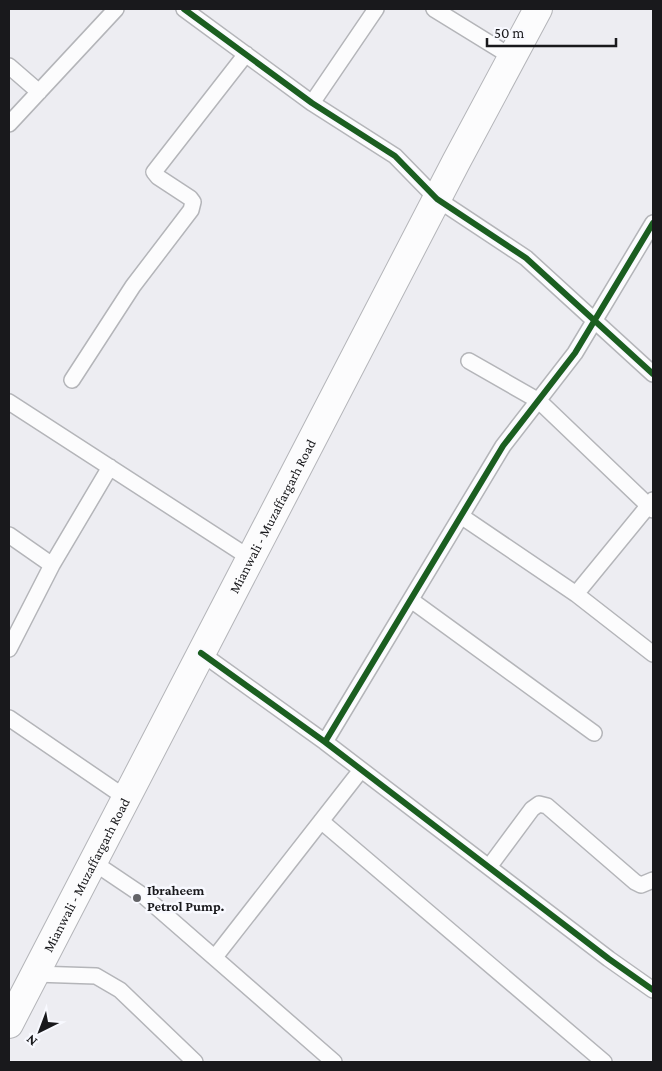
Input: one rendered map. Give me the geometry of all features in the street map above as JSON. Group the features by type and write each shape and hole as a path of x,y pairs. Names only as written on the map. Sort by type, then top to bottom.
{"highway":[{"name":"Mianwali - Muzaffargarh Road","path":"9,1024 437,199 538,9"}],"street":[{"path":"9,124 116,9"},
{"path":"184,9 312,103 396,156 437,199 526,258 653,374"},
{"path":"312,103 376,9"},
{"path":"434,9 512,57"},
{"path":"72,380 133,286 191,210 193,202 190,198 154,172 246,54"},
{"path":"9,66 39,92"},
{"path":"325,742 503,446 575,353 653,223"},
{"path":"642,241 653,251"},
{"path":"469,361 539,400 652,505 576,594"},
{"path":"9,402 250,558"},
{"path":"9,649 52,565 110,467"},
{"path":"461,516 576,594 653,654"},
{"path":"9,536 52,565"},
{"path":"411,600 594,734"},
{"path":"201,653 325,742 653,990"},
{"path":"9,718 126,798"},
{"path":"215,957 361,770"},
{"path":"488,867 532,809 539,804 547,806 635,882 641,885 653,880"},
{"path":"321,821 604,1062"},
{"path":"93,862 145,898 334,1062"},
{"path":"35,974 96,976 120,990 190,1061"}],"cycle path":[{"path":"184,9 312,103 395,156 437,199 526,258 653,374"},
{"path":"325,742 503,446 575,353 653,223"},
{"path":"201,653 325,742 609,959 653,990"}],"place":[{"name":"Ibraheem Petrol Pump.","path":"137,898"}]}
